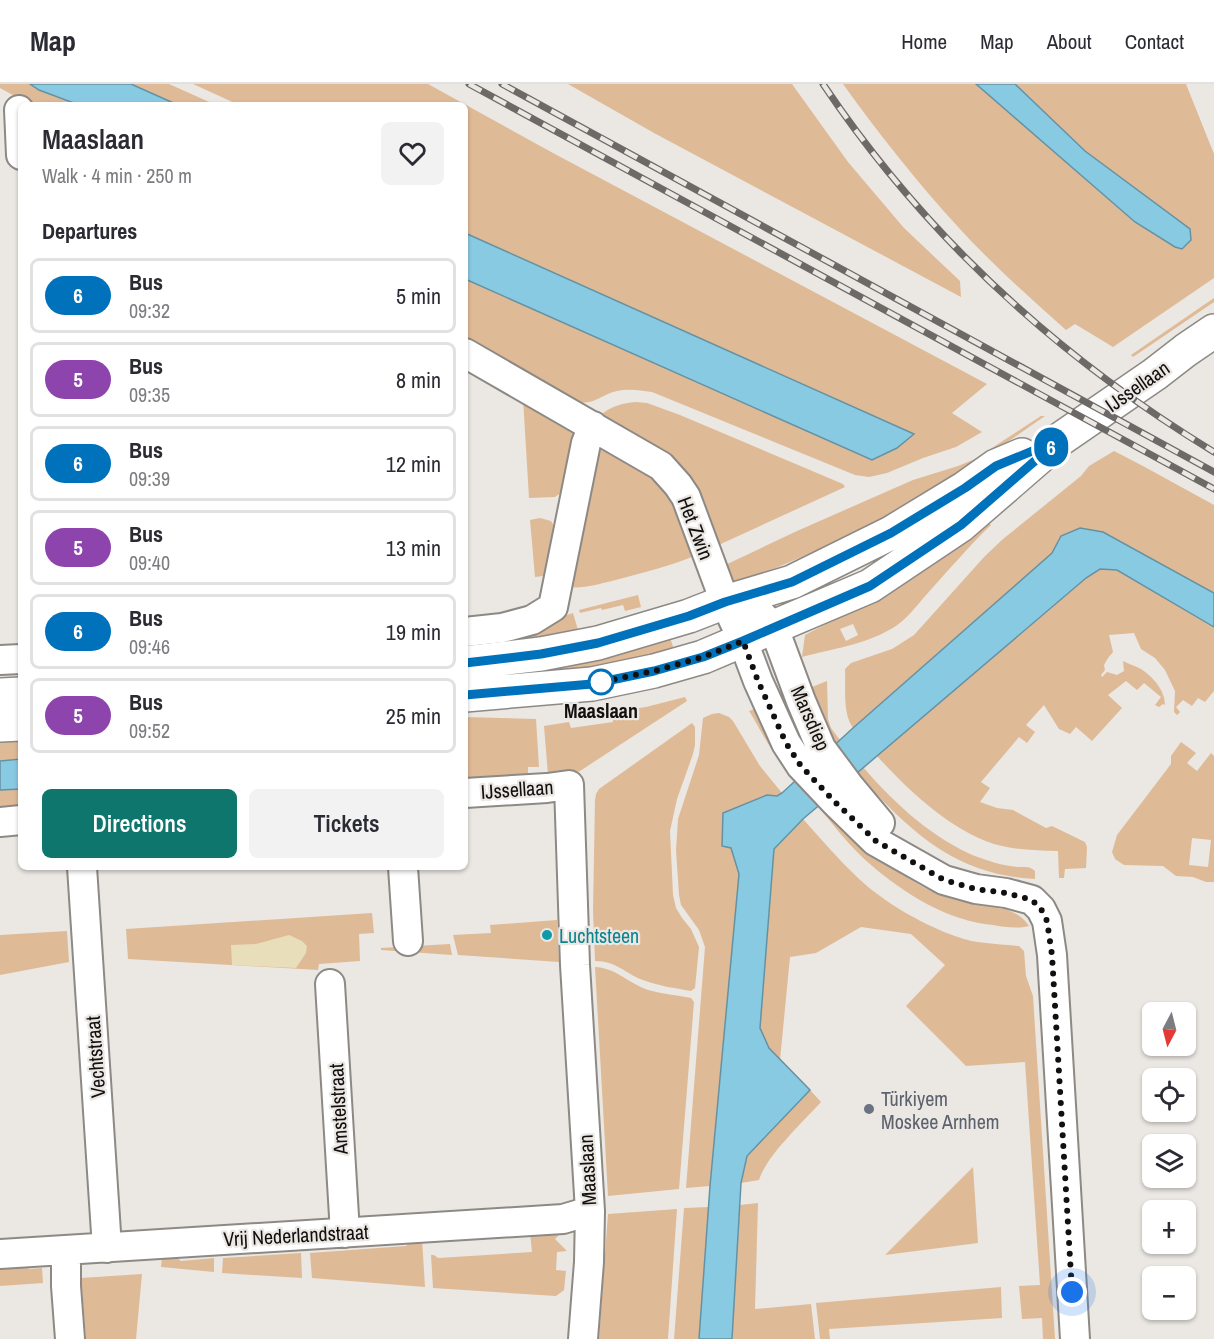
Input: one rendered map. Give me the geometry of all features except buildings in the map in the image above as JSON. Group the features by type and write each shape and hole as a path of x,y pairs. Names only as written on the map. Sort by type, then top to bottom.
{"main road":[{"name":"IJssellaan","path":"468,695 592,684 654,671 703,657 870,586 961,525 1059,440 1214,331"},
{"name":"IJssellaan","path":"468,663 541,654 598,643 792,582 891,533 965,488 996,466 1059,440"},
{"path":"0,695 18,694"},
{"path":"0,725 18,724"}],"street":[{"path":"13,106 18,137"},
{"name":"Het Zwin","path":"468,355 660,466 686,497 735,599 743,641"},
{"path":"468,632 501,628 532,620 553,607 589,424"},
{"name":"Marsdiep","path":"735,599 774,628 801,700 811,757"},
{"name":"Marsdiep","path":"743,641 786,743 811,757 842,795 911,862 944,880 1032,900 1041,909 1047,921 1052,955 1075,1339"},
{"path":"0,660 18,659"},
{"name":"IJssellaan","path":"468,793 568,785"},
{"name":"Maaslaan","path":"568,785 575,965 590,1211 584,1339"},
{"path":"0,822 18,820"},
{"name":"Vechtstraat","path":"82,870 107,1248"},
{"path":"403,870 408,941"},
{"name":"Amstelstraat","path":"330,984 345,1233"},
{"name":"Vrij Nederlandstraat","path":"0,1254 563,1219 590,1211"},
{"path":"66,1250 70,1339"}],"shaded area":[{"path":"0,84 30,84 39,90 71,102 26,102 0,88"},
{"path":"131,84 169,84 209,102 171,102"},
{"path":"193,84 428,84 461,102 232,102"},
{"path":"568,84 792,84 848,162 904,228 960,281 961,297 654,133"},
{"path":"843,84 976,84 1135,222 1175,247 1085,151 1015,84 1186,84 1214,154 1214,278 1113,347 1075,324 1066,330 959,228 899,158"},
{"path":"468,106 987,384 952,413 982,432 956,447 887,473 869,477 855,475 652,392 623,390 590,402 575,401 468,343 468,280 872,460 914,434 468,234"},
{"path":"1214,298 1214,302 1133,357 1131,355"},
{"path":"523,398 573,429 577,437 568,488 555,497 529,498"},
{"path":"636,402 647,403 680,415 843,484 845,487 712,548 700,517 600,416 617,406"},
{"path":"1041,416 1045,416 991,454 885,517 782,565 729,586 721,567 913,480 975,459"},
{"path":"605,448 664,478 699,554 667,566 612,581 585,587 570,587 594,455"},
{"path":"1114,451 1214,505 1214,593 1103,532 1061,536 1052,553 853,728 847,715 845,669 851,663 892,649 914,635 1003,539 1081,476 1089,466"},
{"path":"540,518 551,521 559,534 543,586 543,576 535,577 530,520"},
{"path":"989,523 991,525 896,626 859,643 802,657 805,635 902,584 957,548","holes":["853,624 858,635 846,641 840,629"]},
{"path":"1101,569 1116,570 1214,627 1214,691 1205,702 1198,698 1192,706 1183,700 1176,707 1180,712 1177,715 1174,712 1175,691 1165,670 1155,658 1141,649 1134,633 1109,635 1113,652 1104,665 1105,670 1102,677 1107,672 1117,675 1124,671 1123,661 1137,667 1158,684 1165,705 1159,707 1155,705 1161,697 1144,683 1137,690 1126,681 1108,695 1122,708 1092,741 1076,727 1070,734 1059,729 1044,705 1026,725 1035,732 1027,743 1019,737 981,782 990,788 980,802 997,808 1013,810 1046,828 1052,826 1085,842 1087,847 1086,868 1065,869 1064,878 1059,878 1058,851 1009,847 978,838 930,807 877,756 1086,578"},
{"path":"638,595 641,607 625,611 623,605 580,613 579,610"},
{"path":"573,613 578,630 523,642 468,650 468,639 546,622"},
{"path":"669,634 675,653 550,677 468,674"},
{"path":"827,681 828,719 831,728 869,774 908,813 938,836 970,854 994,862 1031,868 1035,871 1035,879 989,871 969,864 932,844 898,816 858,776 839,750 812,687"},
{"path":"685,697 687,701 580,771 548,775 544,726 569,722 571,728 613,722 612,712 646,707"},
{"path":"762,706 888,863 931,891 957,900 1012,912 1029,926 1011,927 976,922 944,912 913,896 871,865 840,834 775,754 749,711"},
{"path":"719,713 733,721 760,766 782,793 777,796 767,795 731,848 739,874 710,1186 686,1188 705,947 699,930 681,905 676,850 678,819 699,755 703,718"},
{"path":"468,717 536,719 539,767 528,767 528,777 468,781"},
{"path":"692,723 695,727 695,745 677,799 670,831 673,895 676,908 691,929 699,947 695,988 691,991 649,982 615,965 595,961 593,911 596,794 599,789"},
{"path":"18,739 18,759 0,761 0,740"},
{"path":"1181,742 1196,753 1187,763 1197,771 1211,753 1214,756 1214,882 1176,876 1163,866 1124,865 1115,859 1112,852 1117,835 1171,764 1171,756","holes":["1192,838 1211,840 1208,867 1189,865"]},
{"path":"18,789 18,809 0,810 0,790"},
{"path":"803,819 857,877 907,914 964,939 1019,946 1024,951 1026,976 1033,996 1055,1339 1043,1339 1042,1318 1022,1319 1019,1286 1040,1285 1025,1062 966,1066 906,1006 945,965 911,934 861,927 816,953 790,957 780,1060 769,1048 760,1028 774,849"},
{"path":"372,913 374,933 359,934 360,961 319,964 318,970 128,959 126,929"},
{"path":"557,920 559,962 458,955 453,935 491,933 490,925"},
{"path":"67,931 69,962 0,975 0,935"},
{"path":"450,944 452,955 381,950 381,948"},
{"path":"595,967 616,973 648,990 691,998 694,1002 679,1189 608,1196"},
{"path":"810,1090 821,1102 777,1150 759,1180 741,1183 747,1156"},
{"path":"973,1167 978,1243 885,1255"},
{"path":"758,1203 755,1309 811,1304 815,1339 732,1339 740,1205"},
{"path":"709,1207 699,1339 674,1339 684,1208"},
{"path":"677,1209 668,1339 599,1339 608,1214"},
{"path":"563,1231 555,1239 567,1251 557,1252 556,1270 566,1271 564,1290 556,1296 433,1288 431,1255 438,1258 532,1252 530,1233"},
{"path":"422,1239 425,1287 312,1278 310,1253 406,1246 412,1240"},
{"path":"301,1253 302,1278 222,1273 223,1258"},
{"path":"173,1255 181,1261 214,1258 214,1272 161,1267 162,1256"},
{"path":"28,1267 29,1269 42,1268 43,1283 0,1286 0,1269"},
{"path":"142,1274 136,1339 86,1339 81,1278"},
{"path":"1001,1287 1002,1318 829,1329 830,1339 820,1339 816,1303"}],"sand":[{"path":"289,935 307,946 306,953 296,968 232,965 231,945 256,944"}],"water":[{"path":"30,84 131,84 171,102 71,102 39,90"},
{"path":"976,84 1015,84 1085,151 1190,229 1191,240 1182,249 1175,247 1135,222"},
{"path":"468,234 914,434 897,448 872,460 468,280"},
{"path":"1080,528 1103,532 1214,593 1214,627 1117,570 1100,569 1086,578 803,819 774,849 760,1028 769,1048 810,1090 747,1156 741,1183 732,1339 699,1339 710,1186 739,874 731,848 722,846 723,813 767,795 777,796 782,793 1052,553 1061,536"},
{"path":"18,759 18,789 0,790 0,761"}],"railway":[{"path":"469,84 1214,489"},
{"path":"502,84 1214,472"},
{"path":"823,84 863,140 905,192 950,242 998,289 1101,376 1214,452"}],"bus line":[{"name":"6","path":"468,663 541,654 598,643 792,582 891,533 965,488 996,466 1059,440 961,525 870,586 743,641 703,657 654,671 592,684 468,695"}],"place":[{"name":"Maaslaan","path":"601,682"},
{"name":"Luchtsteen","path":"547,935"},
{"name":"Türkiyem Moskee Arnhem","path":"869,1109"}],"route":[{"path":"601,682 592,684 654,671 703,657 743,641 786,743 801,766 876,841 944,880 1032,900 1041,909 1047,921 1052,955 1072,1292"}]}
